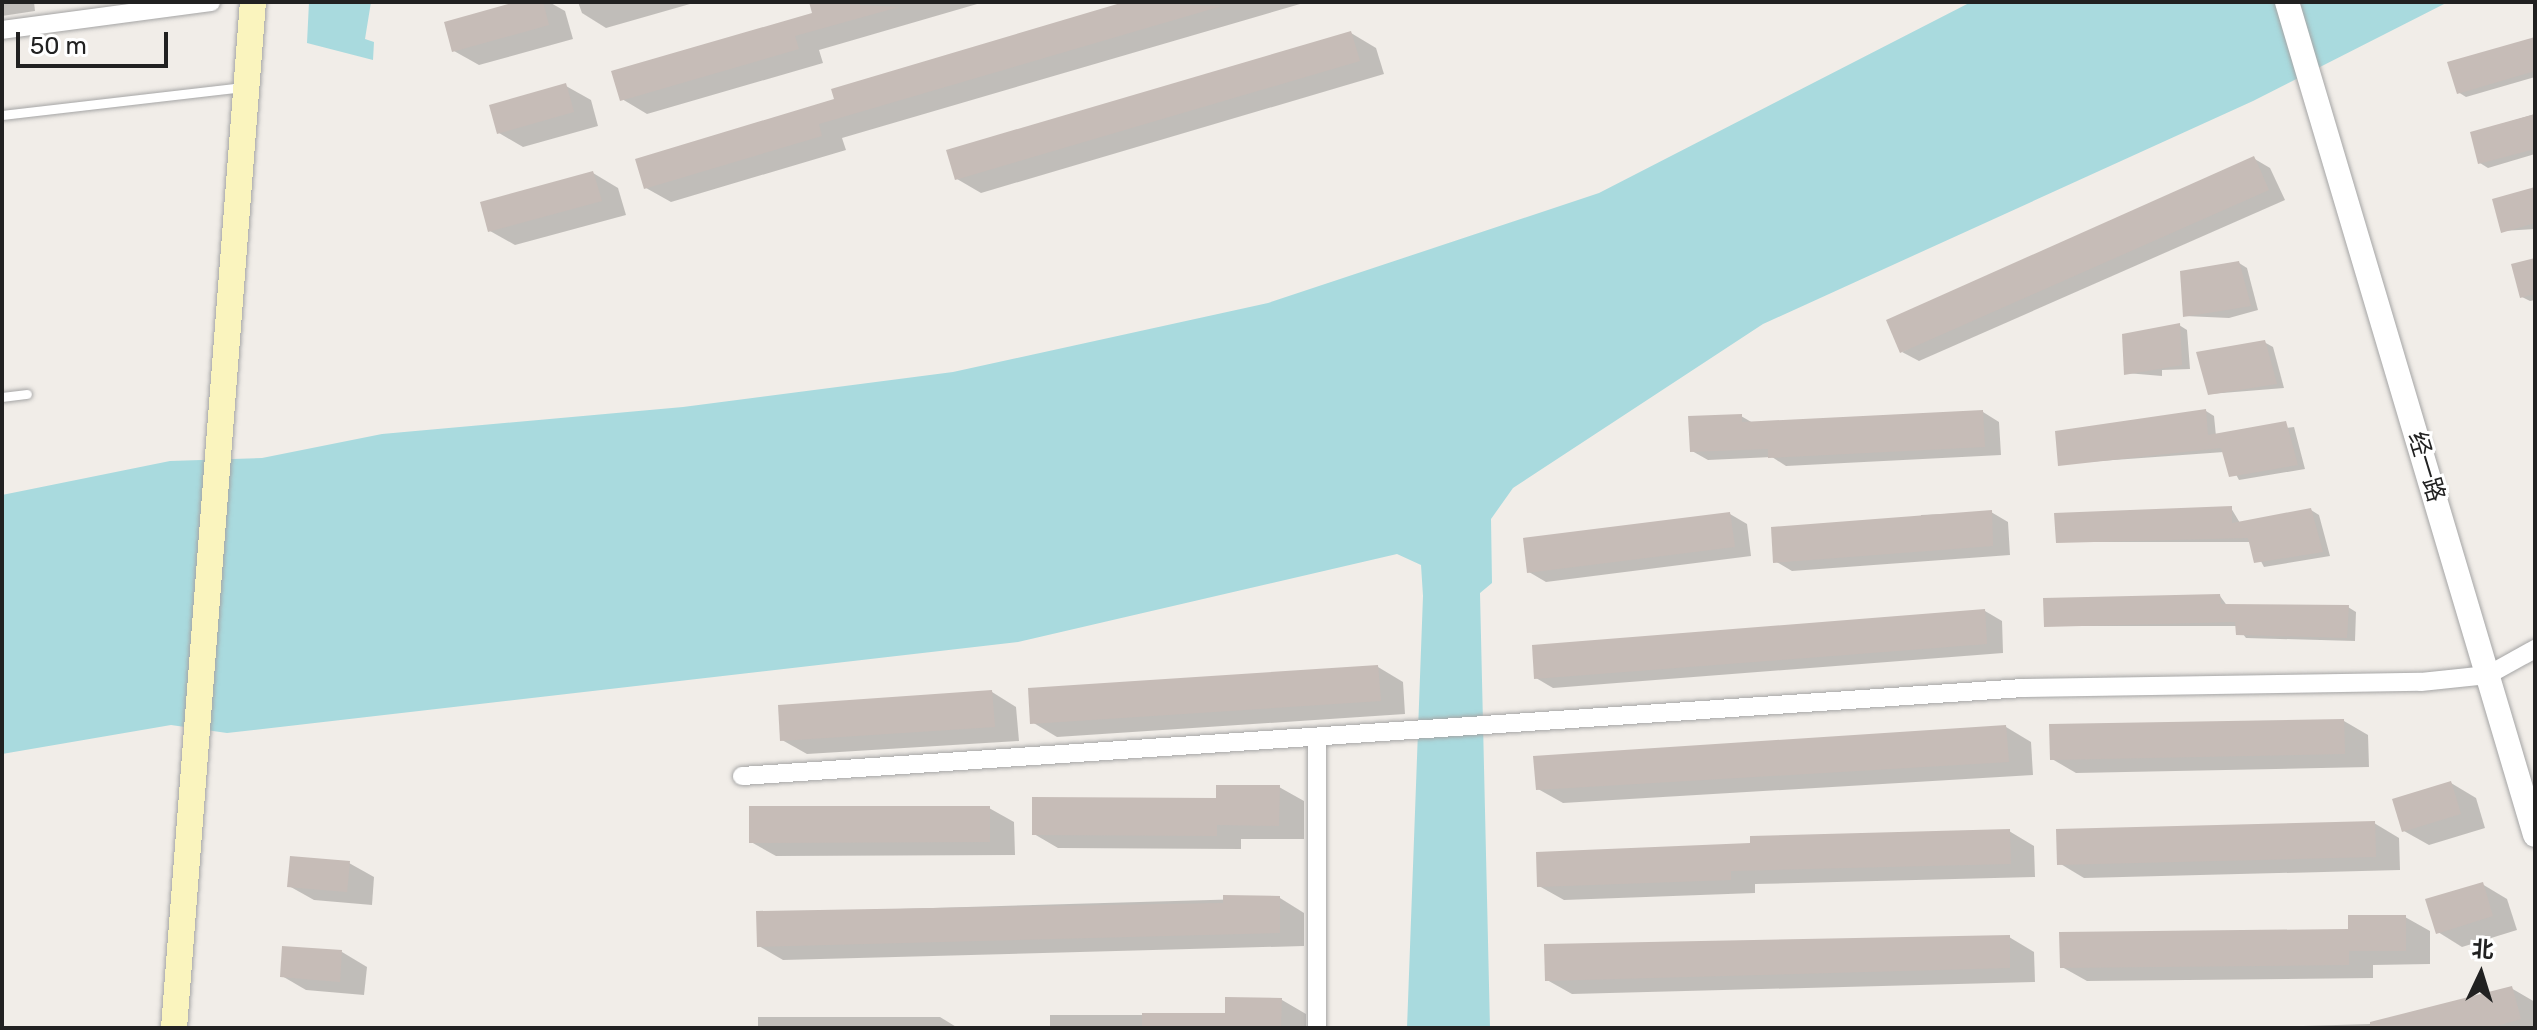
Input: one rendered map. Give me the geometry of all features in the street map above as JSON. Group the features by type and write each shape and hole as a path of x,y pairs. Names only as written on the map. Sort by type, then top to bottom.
{"main road":[{"path":"174,1028 253,2"}],"street":[{"path":"2,30 211,2"},
{"name":"经一路","path":"2287,2 2535,835"},
{"path":"742,776 1317,737 1406,725 2024,688 2488,675 2535,649"},
{"path":"1317,737 1317,1028"}],"lane":[{"path":"2,115 247,87"},
{"path":"2,397 27,394"}],"water":[{"path":"309,2 371,2 365,39 374,42 373,60 307,43"},
{"path":"1971,2 2448,2 2253,101 1763,324 1513,488 1491,519 1492,583 1480,593 1490,1028 1407,1028 1423,596 1421,565 1397,554 1018,642 227,733 171,725 2,754 2,495 170,461 262,458 382,434 683,407 953,372 1268,303 1599,193"}],"building":[{"path":"515,2 543,2 549,25 452,52 444,22"},
{"path":"809,2 899,7 795,36 799,49 620,101 611,71 812,13"},
{"path":"1124,2 1222,6 819,124 822,136 644,189 635,159 834,99 831,89"},
{"path":"1351,31 1360,61 955,180 946,150"},
{"path":"2535,37 2535,71 2457,94 2447,62"},
{"path":"566,83 574,112 497,134 489,105"},
{"path":"2535,114 2535,149 2478,164 2470,132"},
{"path":"2254,156 2269,190 1900,353 1886,320"},
{"path":"593,171 602,201 488,232 480,202"},
{"path":"2535,187 2535,223 2501,233 2492,199"},
{"path":"2535,258 2535,294 2520,298 2511,264"},
{"path":"2239,261 2251,306 2183,317 2180,271"},
{"path":"2180,323 2182,365 2124,375 2122,334"},
{"path":"2265,340 2277,384 2208,395 2196,352"},
{"path":"2206,409 2208,435 2286,421 2298,465 2229,477 2221,448 2058,466 2055,431"},
{"path":"1983,410 1985,447 1768,458 1768,449 1690,452 1688,416 1742,414 1742,422"},
{"path":"2232,506 2232,523 2311,508 2323,552 2254,563 2248,538 2056,543 2054,513"},
{"path":"1992,510 1993,546 1773,563 1771,527"},
{"path":"1730,512 1735,547 1527,573 1523,538"},
{"path":"2220,594 2221,604 2349,605 2347,638 2236,635 2235,622 2044,627 2043,598"},
{"path":"1985,609 1987,644 1534,679 1532,645"},
{"path":"1378,665 1381,701 1030,724 1028,688"},
{"path":"992,690 995,727 780,741 778,705"},
{"path":"2344,719 2345,754 2050,760 2049,724"},
{"path":"2006,725 2009,762 1536,790 1533,756"},
{"path":"2451,781 2461,814 2402,832 2392,799"},
{"path":"1216,785 1280,785 1279,826 1217,825 1217,836 1032,835 1032,797 1216,798"},
{"path":"749,806 990,806 990,842 749,843"},
{"path":"2375,821 2376,857 2057,865 2056,829"},
{"path":"2010,829 2011,864 1731,871 1731,880 1537,887 1536,852 1750,843 1750,836"},
{"path":"290,856 350,861 347,892 287,887"},
{"path":"2483,882 2493,916 2436,934 2425,899"},
{"path":"1223,895 1280,896 1280,933 757,947 756,911 1223,903"},
{"path":"2348,915 2406,915 2406,951 2349,951 2349,965 2060,968 2059,932 2348,929"},
{"path":"2010,935 2010,968 1545,981 1544,944"},
{"path":"282,946 342,950 340,982 280,977"},
{"path":"2512,986 2521,1019 2490,1028 2370,1028 2370,1022"},
{"path":"1225,997 1282,998 1281,1028 1142,1028 1142,1013 1225,1013"}]}
